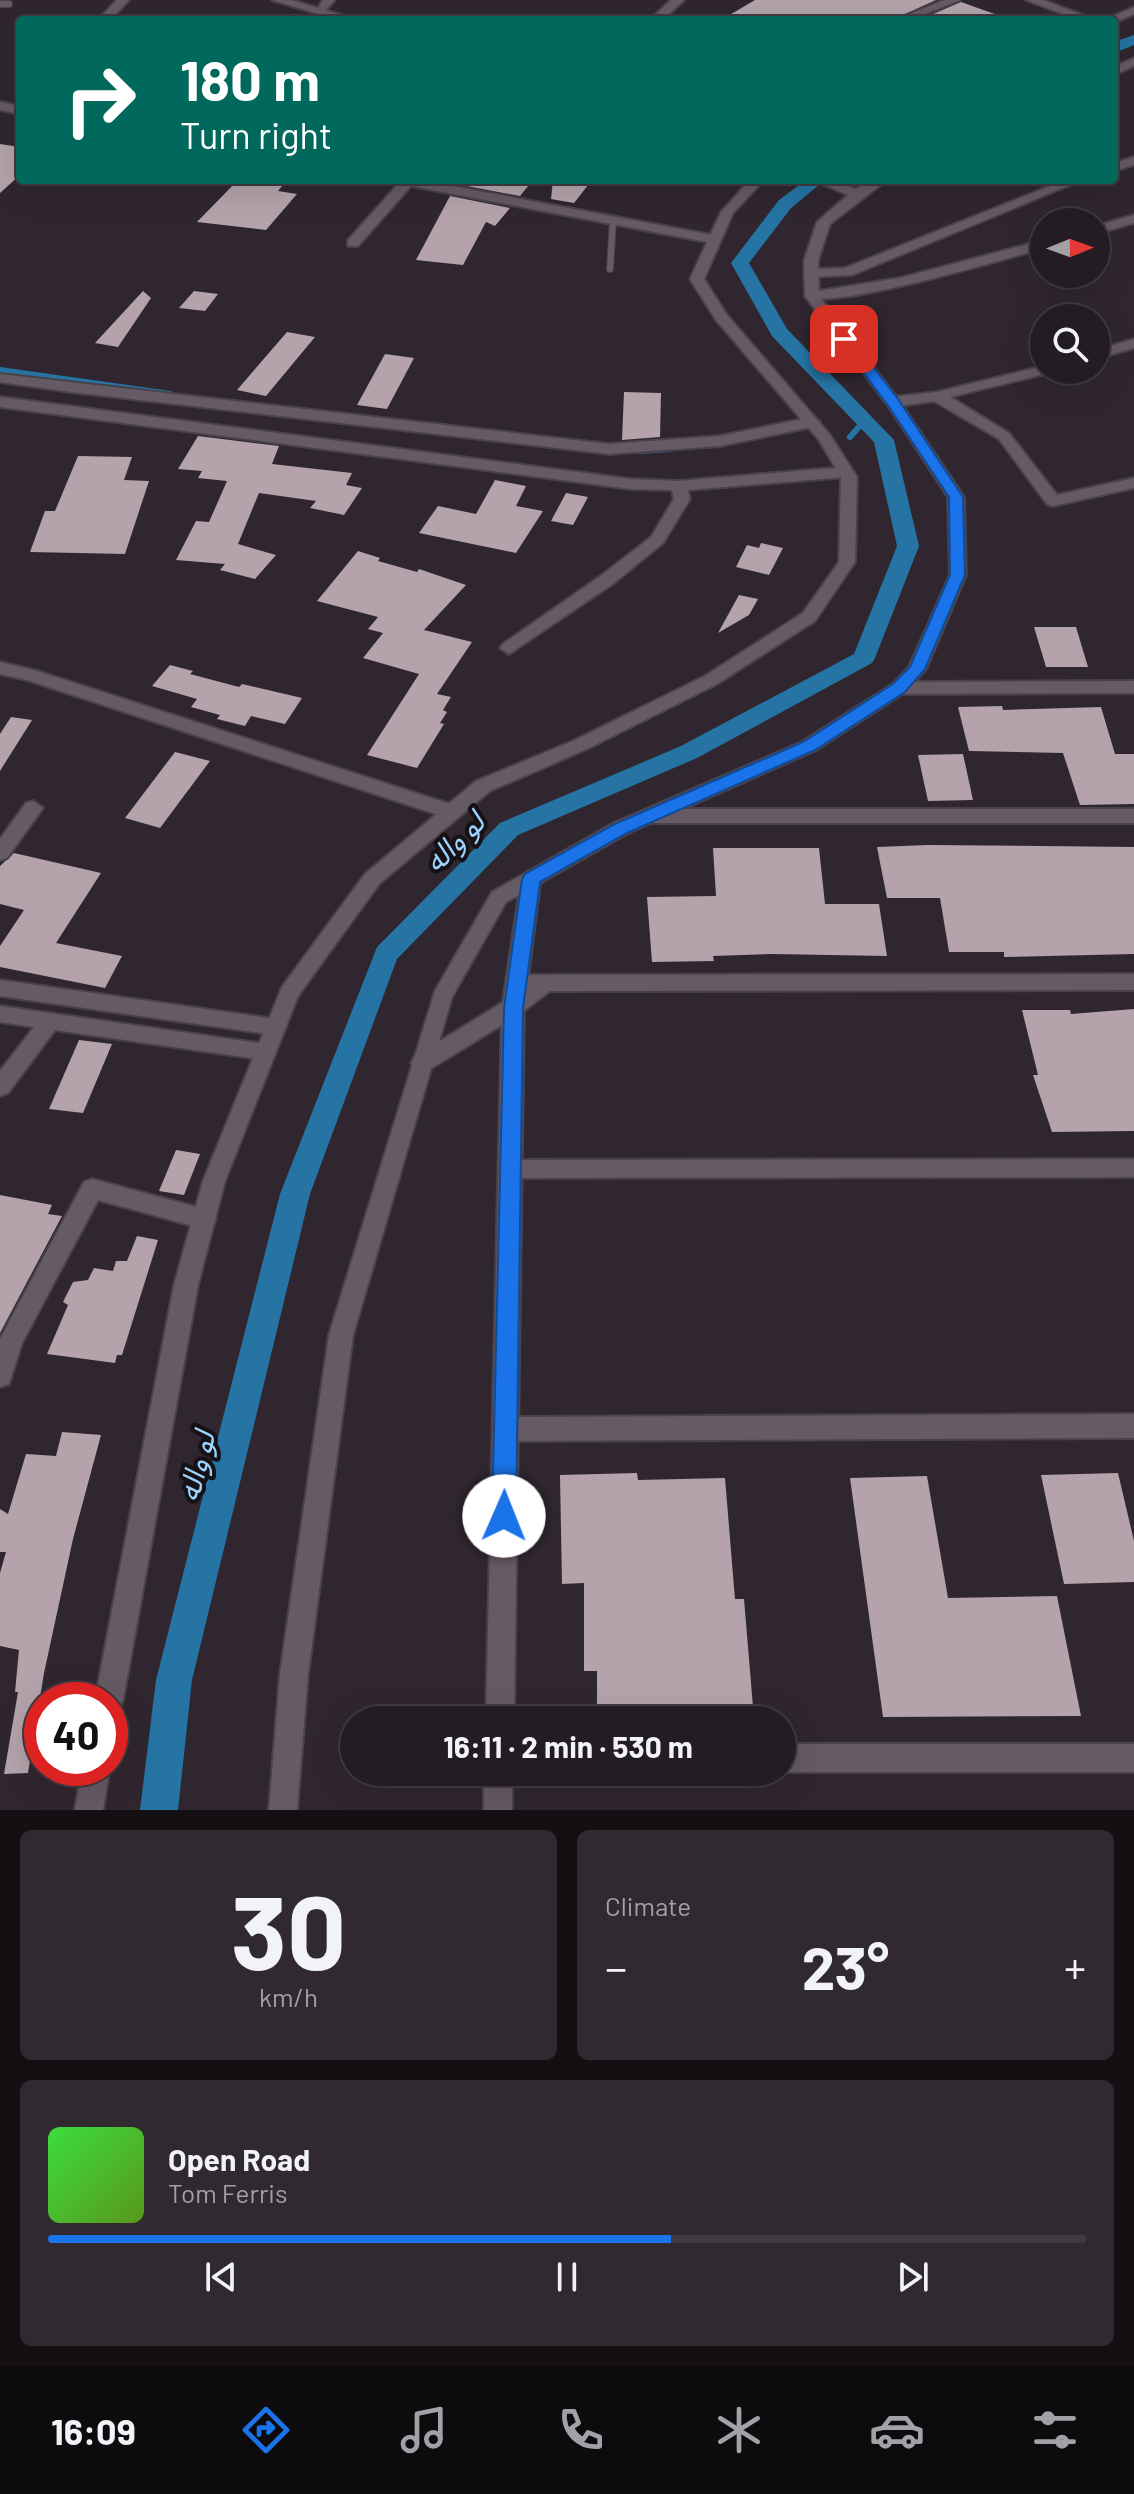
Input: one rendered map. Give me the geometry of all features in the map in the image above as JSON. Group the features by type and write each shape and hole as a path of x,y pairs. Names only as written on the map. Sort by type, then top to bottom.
{"street":[{"path":"108,16 123,0"},
{"path":"278,0 326,15 329,0"},
{"path":"661,16 678,0"},
{"path":"912,16 954,0"},
{"path":"1032,0 1078,16"},
{"path":"353,243 403,184"},
{"path":"426,184 712,239"},
{"path":"112,1682 186,1285 214,1181 289,993 372,879 483,786 580,745 711,680 809,617 847,562 849,477 812,422 721,317 697,279 718,224 738,194 752,184"},
{"path":"830,184 852,192"},
{"path":"283,1810 294,1674 341,1335 442,997 499,897 648,816 809,746 899,688 917,669 958,575 956,497 893,402 812,296 811,261 824,222 852,192 871,184"},
{"path":"811,273 847,272 1066,184"},
{"path":"1110,226 1134,219"},
{"path":"812,296 865,291 921,279 1030,248"},
{"path":"1110,351 1134,343"},
{"path":"893,402 937,396 1030,373"},
{"path":"0,378 609,449 720,441 812,422"},
{"path":"937,396 1004,436 1053,501 1134,483"},
{"path":"0,402 631,484 679,486 846,472"},
{"path":"509,648 608,579 657,540 682,499 679,486"},
{"path":"0,668 46,680 452,812"},
{"path":"899,688 1134,687"},
{"path":"0,853 33,808"},
{"path":"648,816 1134,816"},
{"path":"500,1706 513,1008 531,879"},
{"path":"516,983 1134,982"},
{"path":"422,1063 513,1008 546,983"},
{"path":"0,988 275,1027"},
{"path":"0,1014 265,1052"},
{"path":"0,1087 50,1021"},
{"path":"512,1169 1134,1168"},
{"path":"0,1376 11,1341 92,1189 204,1219"},
{"path":"506,1429 1134,1426"},
{"path":"796,1758 1134,1758"},
{"path":"89,1810 93,1786"},
{"path":"498,1786 498,1810"}],"lane":[{"path":"0,4 9,4"},
{"path":"610,269 613,221"}],"building":[{"path":"755,0 936,0 901,16 728,16"},
{"path":"961,2 1000,16 928,16"},
{"path":"0,144 16,146 16,179 0,193"},
{"path":"234,184 270,184 282,186 278,191 297,194 266,230 197,222"},
{"path":"456,184 530,184 520,196"},
{"path":"553,184 589,184 574,203 551,199"},
{"path":"450,196 510,208 495,226 486,222 463,265 416,260"},
{"path":"143,291 151,298 118,347 95,343"},
{"path":"194,291 218,294 205,311 179,308"},
{"path":"287,332 315,337 266,396 237,390"},
{"path":"385,354 414,358 387,409 357,405"},
{"path":"624,392 661,393 660,437 622,440"},
{"path":"198,436 279,446 272,464 352,473 346,485 362,488 344,515 310,508 316,501 259,493 238,544 276,555 255,579 220,570 225,564 176,560 196,521 209,522 227,481 198,478 202,471 178,469"},
{"path":"78,456 132,457 124,480 149,481 125,554 30,552 45,511 55,511"},
{"path":"495,480 526,486 516,506 543,511 516,553 419,533 438,506 476,514"},
{"path":"566,493 588,497 573,525 551,521"},
{"path":"761,543 783,548 769,575 736,567 747,545 759,548"},
{"path":"358,551 380,558 378,561 417,572 419,569 466,585 424,630 472,642 437,694 451,697 443,710 447,712 440,723 444,724 417,768 367,755 419,674 363,658 383,633 368,629 378,617 317,601"},
{"path":"739,595 758,599 749,615 718,633"},
{"path":"1034,627 1076,627 1088,667 1046,667"},
{"path":"170,665 193,671 190,674 239,687 242,684 302,698 285,724 251,716 245,726 217,719 220,715 191,707 197,699 152,686"},
{"path":"1002,706 1003,710 1101,707 1115,754 1134,754 1134,804 1080,805 1063,753 969,751 958,707"},
{"path":"11,717 32,720 0,771 0,734"},
{"path":"175,752 210,761 160,828 125,818"},
{"path":"963,754 973,800 928,801 918,755"},
{"path":"877,847 1134,847 1134,954 1004,957 1004,952 949,952 940,898 887,898"},
{"path":"713,848 819,848 825,904 879,904 887,956 773,954 713,956 714,961 652,962 647,897 716,896"},
{"path":"14,853 101,873 56,943 122,956 105,988 0,967 0,946 24,910 0,904 0,866"},
{"path":"1134,1009 1134,1131 1052,1132 1033,1075 1038,1075 1022,1010 1070,1010 1071,1014"},
{"path":"79,1040 112,1044 83,1113 49,1109"},
{"path":"176,1150 200,1154 184,1195 159,1191"},
{"path":"0,1195 52,1205 48,1214 62,1216 0,1333"},
{"path":"137,1236 158,1240 122,1355 117,1355 115,1363 47,1354 68,1305 63,1302 73,1282 88,1280 94,1268 113,1271 116,1261 127,1261"},
{"path":"62,1432 101,1435 73,1539 43,1682 24,1682 24,1773 4,1774 18,1692 15,1692 19,1650 0,1646 0,1573 6,1552 0,1552 0,1509 8,1514 26,1454 56,1456"},
{"path":"637,1473 638,1480 725,1478 735,1599 744,1599 753,1706 597,1706 597,1671 584,1671 584,1583 562,1584 560,1475"},
{"path":"1118,1473 1134,1541 1134,1582 1064,1584 1041,1475"},
{"path":"927,1476 948,1598 1057,1596 1081,1716 883,1717 850,1478"}],"waterway":[{"name":"لو واله","path":"1118,46 1134,39"},
{"name":"لو واله","path":"159,1810 174,1680 295,1194 386,954 509,829 689,752 864,658 908,546 884,440 779,332 740,263 785,204 812,184"},
{"path":"0,370 170,394"},
{"path":"850,437 865,420"},
{"path":"639,451 670,449"}],"route":[{"path":"504,1516 513,1008 531,879 621,828 809,746 899,688 917,669 958,575 956,497 893,402 844,339"}]}
